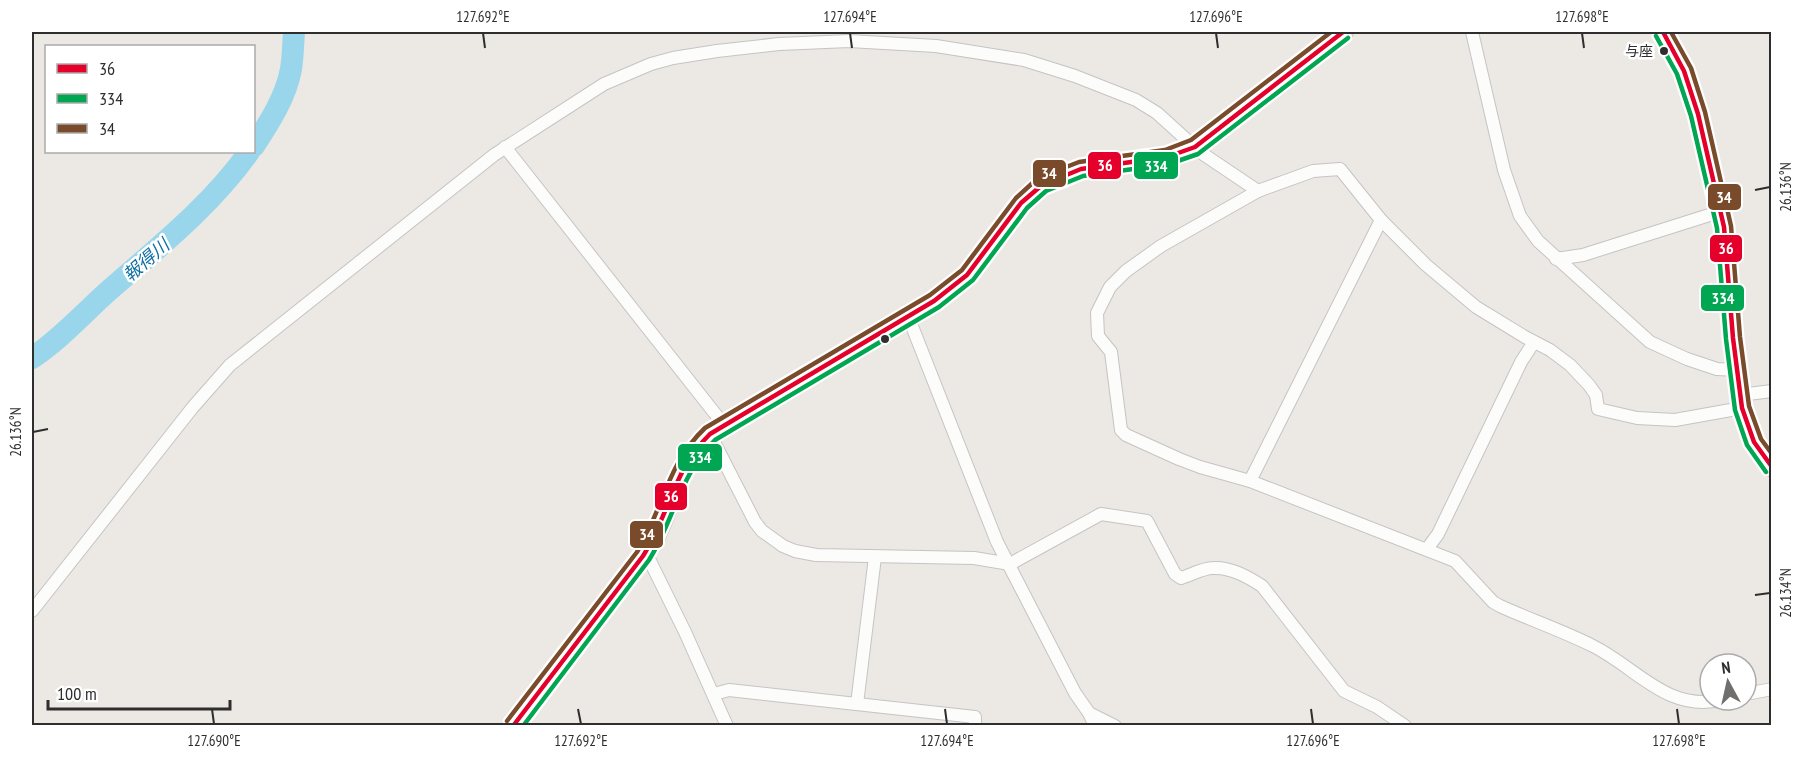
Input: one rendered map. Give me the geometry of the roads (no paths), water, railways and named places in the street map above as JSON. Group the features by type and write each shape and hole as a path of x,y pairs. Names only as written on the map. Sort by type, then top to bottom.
{"main road":[{"path":"513,726 643,556 657,532 675,482 699,444 717,429 934,301 967,275 1021,203 1042,185 1081,169 1167,157 1195,147 1342,32"},
{"path":"1663,32 1684,71 1692,94 1722,211 1727,246 1736,370 1741,401 1754,442 1772,468"}],"street":[{"path":"1472,32 1504,170 1520,216 1538,241 1650,342 1687,359 1717,369 1736,370"},
{"path":"32,611 217,378 257,343 505,147 604,84 651,64 717,51 789,43 849,41 936,46 1024,60 1048,66 1136,100 1157,113 1200,152 1258,191"},
{"path":"505,147 717,429 755,522 772,539 795,551 816,555 974,558 1010,564 1101,514 1147,521 1174,574 1181,578 1211,567 1222,568 1245,575 1262,586 1344,691 1377,707 1405,726"},
{"path":"1698,703 1669,695 1594,647 1493,602 1455,561 1250,481 1200,467 1126,435 1121,430 1111,352 1098,336 1097,314 1110,287 1126,271 1161,246 1258,191 1313,171 1340,169 1381,220 1426,264 1476,307 1559,356 1589,385 1596,395 1598,409 1637,418 1675,420 1772,391"},
{"path":"1556,259 1583,255 1722,211"},
{"path":"1250,481 1381,220"},
{"path":"908,316 997,542 1075,693 1095,726"},
{"path":"1427,549 1438,534 1521,362 1534,342"},
{"path":"643,556 650,561 727,726"},
{"path":"857,704 875,557"},
{"path":"714,694 729,690 975,717 975,726"},
{"path":"1089,713 1115,726"}],"waterway":[{"name":"報得川","path":"255,144 281,100 289,79 294,32"},
{"name":"報得川","path":"32,358 61,336 182,227 217,191 248,153"}],"place":[{"name":"与座","path":"1664,51"}]}
